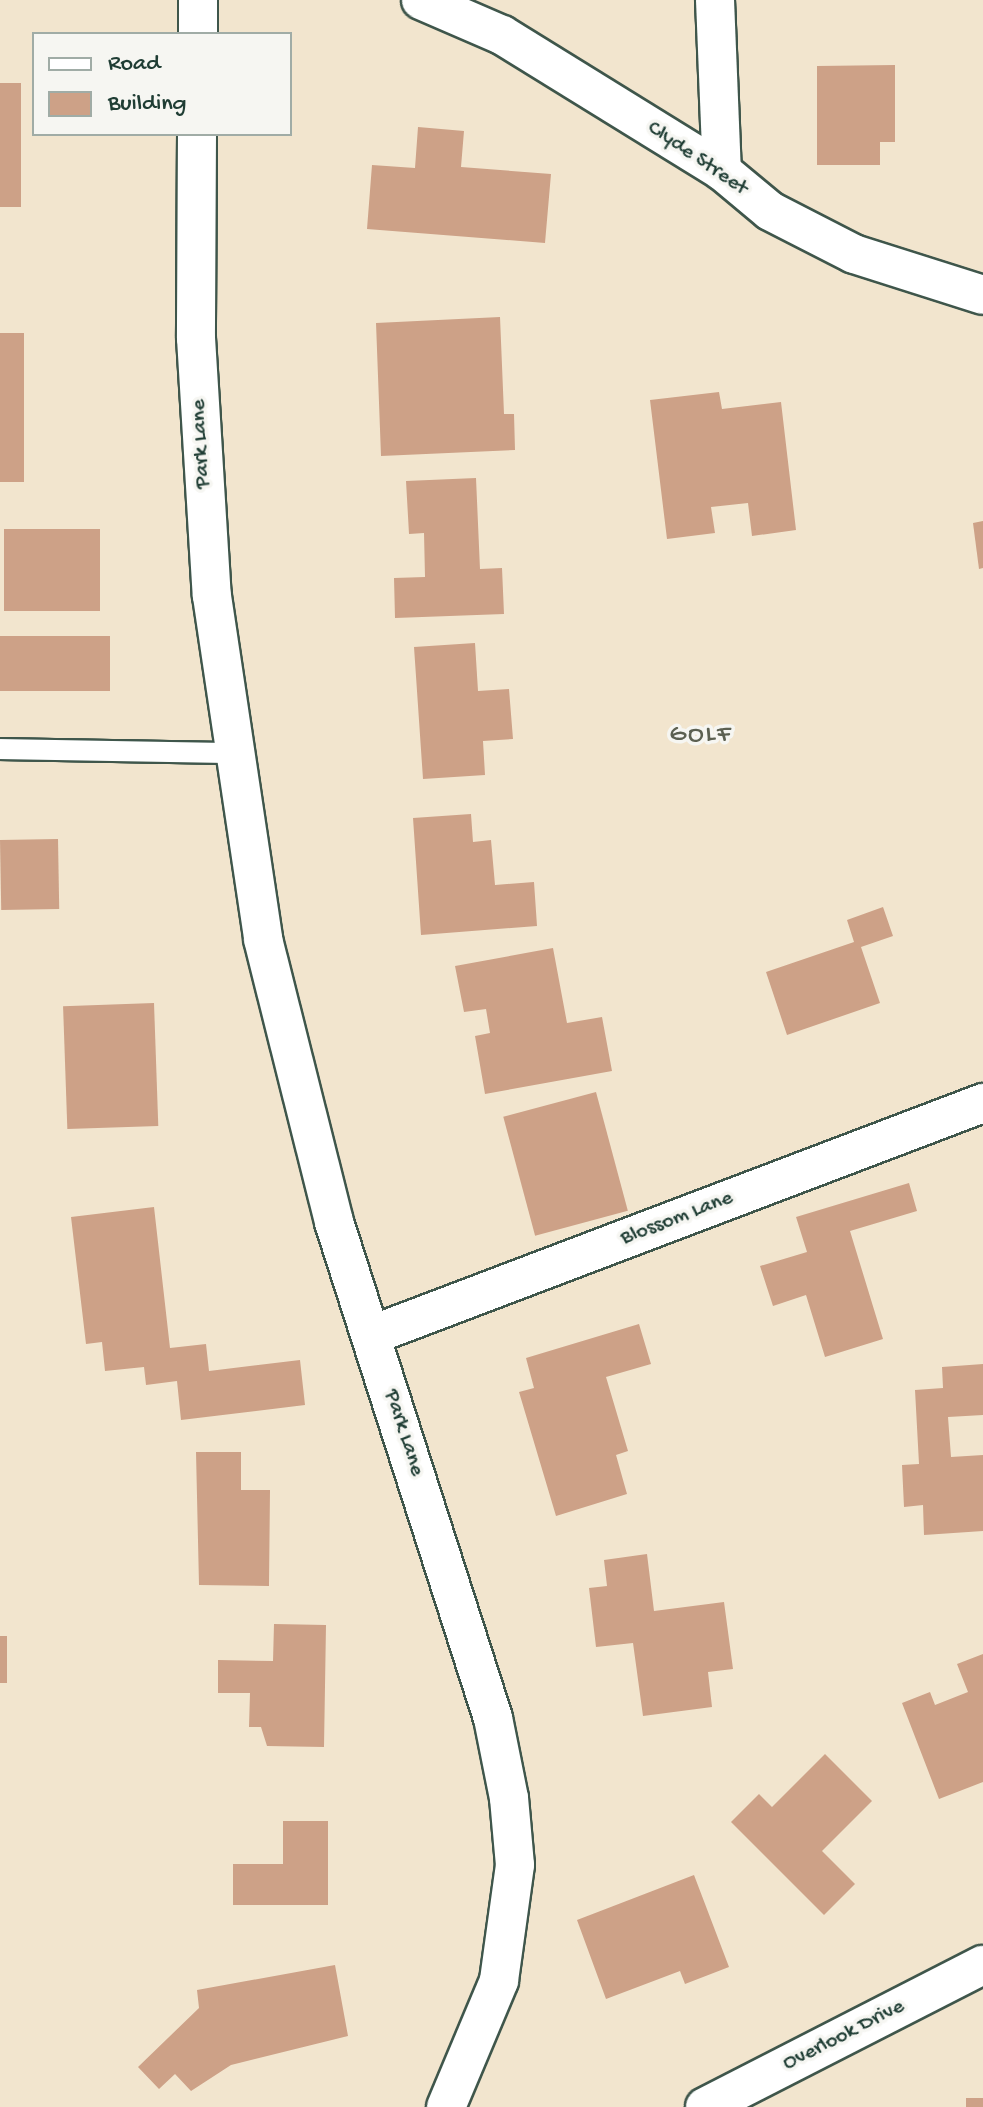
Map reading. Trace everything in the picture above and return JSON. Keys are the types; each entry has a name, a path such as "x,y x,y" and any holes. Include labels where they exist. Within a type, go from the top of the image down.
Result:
{"street":[{"path":"198,0 198,32"},
{"name":"Clyde Street","path":"421,0 502,35 722,171 770,211 854,254 983,295"},
{"path":"715,0 722,171"},
{"name":"Park Lane","path":"197,136 202,457 231,753 295,1077 372,1335 493,1718 509,1798 515,1865 499,1981 446,2107"},
{"name":"Blossom Lane","path":"372,1335 983,1103"},
{"name":"Overlook Drive","path":"705,2107 983,1965"}],"lane":[{"path":"0,749 231,753"}],"building":[{"path":"895,65 895,142 880,142 880,165 817,165 817,66"},
{"path":"0,83 21,83 21,207 0,207"},
{"path":"418,127 464,131 461,167 551,174 545,243 367,229 372,165 415,168"},
{"path":"500,317 504,414 514,414 515,450 381,456 376,323"},
{"path":"0,333 24,333 24,482 0,482"},
{"path":"719,392 722,409 781,402 796,530 752,536 748,503 711,507 715,533 667,539 650,400"},
{"path":"476,478 480,569 502,568 504,614 395,618 394,578 425,577 424,533 409,534 406,481"},
{"path":"983,521 983,568 979,569 973,523"},
{"path":"4,529 100,529 100,611 4,611"},
{"path":"0,636 110,636 110,691 0,691"},
{"path":"475,643 478,691 509,689 513,739 483,741 485,775 423,779 414,647"},
{"path":"471,814 473,842 491,840 495,885 534,882 537,926 421,935 413,818"},
{"path":"58,839 59,909 1,910 0,840"},
{"path":"883,907 893,936 861,947 880,1003 787,1035 766,972 854,942 847,920"},
{"path":"553,948 567,1023 602,1017 612,1071 485,1094 475,1036 490,1033 486,1009 464,1012 455,966"},
{"path":"154,1003 158,1126 67,1129 63,1006"},
{"path":"596,1092 628,1211 535,1236 503,1117"},
{"path":"909,1183 917,1211 850,1231 883,1339 825,1357 806,1295 773,1306 760,1266 807,1252 796,1217"},
{"path":"154,1207 170,1348 206,1344 209,1371 300,1360 305,1405 181,1420 177,1381 146,1385 144,1367 105,1371 102,1342 86,1344 71,1217"},
{"path":"639,1324 651,1364 606,1377 628,1451 616,1455 627,1494 556,1516 519,1392 534,1388 526,1358"},
{"path":"983,1364 983,1415 948,1417 951,1457 983,1455 983,1531 924,1535 923,1505 904,1507 902,1465 919,1464 915,1390 943,1388 942,1367"},
{"path":"196,1452 241,1452 241,1490 270,1490 269,1586 199,1585"},
{"path":"647,1554 654,1611 724,1602 733,1669 708,1672 712,1707 643,1716 633,1643 596,1647 589,1588 607,1586 604,1560"},
{"path":"274,1624 326,1625 324,1747 267,1746 261,1727 249,1727 250,1693 218,1693 218,1660 273,1661"},
{"path":"0,1636 7,1636 7,1683 0,1683"},
{"path":"983,1654 983,1782 939,1799 902,1703 930,1692 935,1705 968,1692 957,1664"},
{"path":"825,1754 872,1801 822,1851 855,1884 824,1915 731,1822 759,1794 772,1807"},
{"path":"283,1821 328,1821 328,1905 233,1905 233,1864 283,1864"},
{"path":"694,1875 729,1967 685,1984 680,1971 606,1999 577,1920"},
{"path":"335,1965 348,2036 231,2065 191,2091 175,2074 159,2089 138,2067 199,2008 197,1990"},
{"path":"966,2098 983,2098 983,2107 966,2107"}],"district":[{"name":"GOLF","path":"701,736"}]}
